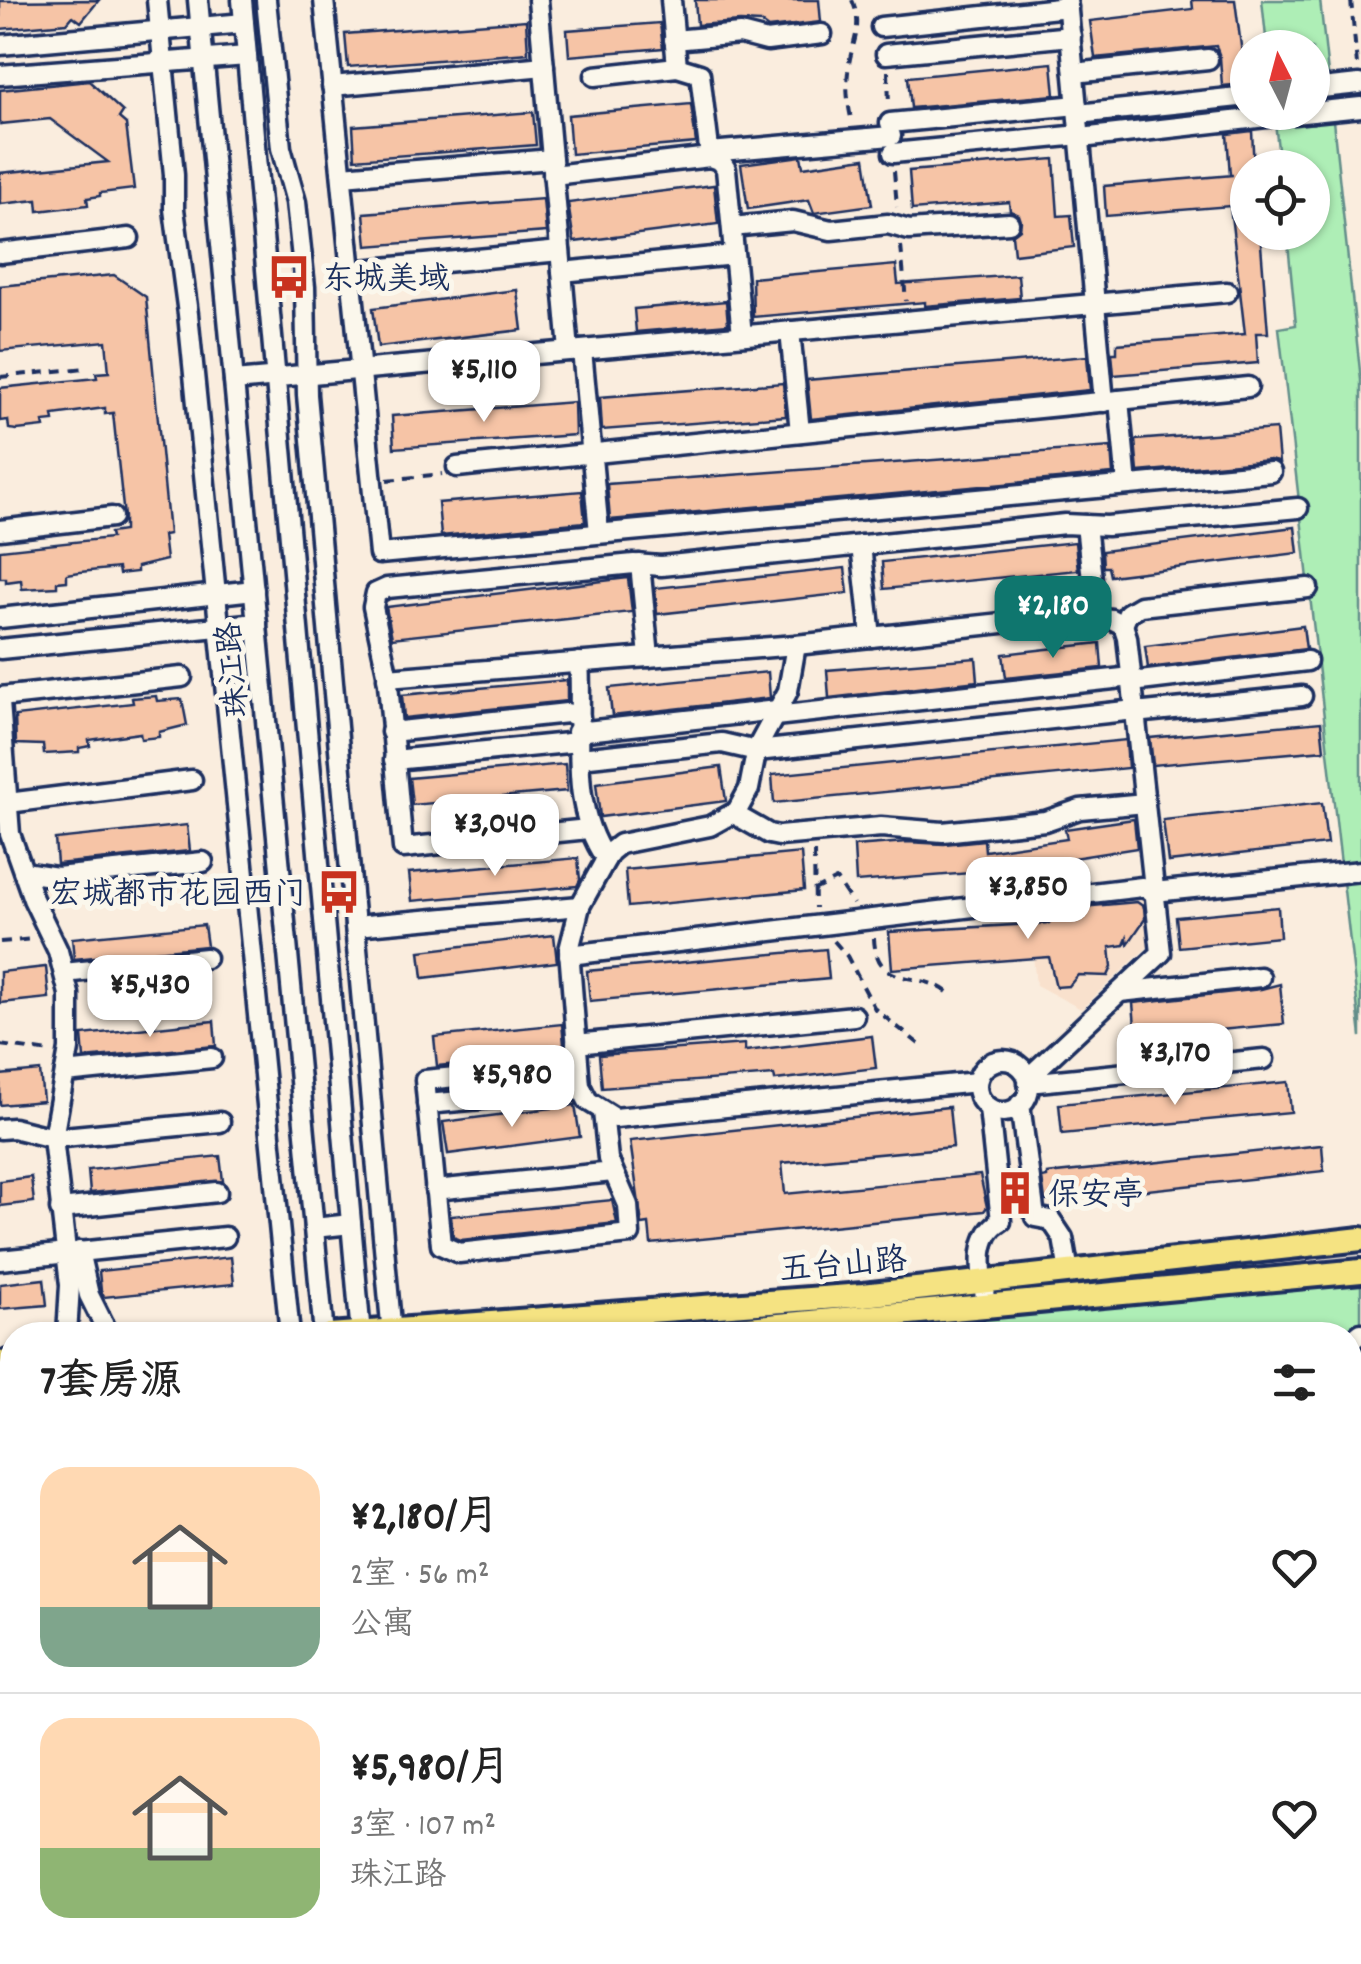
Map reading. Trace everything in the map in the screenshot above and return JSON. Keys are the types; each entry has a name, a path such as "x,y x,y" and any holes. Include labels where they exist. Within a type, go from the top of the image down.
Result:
{"main road":[{"name":"五台山路","path":"529,1322 864,1295 1361,1239"},
{"name":"五台山路","path":"813,1322 1361,1271"}],"street":[{"path":"156,0 289,1322"},
{"name":"珠江路","path":"198,0 325,1322"},
{"path":"242,0 360,1322"},
{"path":"266,0 281,148 296,202 306,288 306,374 391,1322"},
{"path":"325,0 380,554 1271,472"},
{"path":"538,0 562,272 592,453 599,534"},
{"path":"671,0 677,68"},
{"path":"881,27 1067,4 1096,304 1127,485"},
{"path":"0,45 244,23"},
{"path":"674,40 740,34 767,40 822,34"},
{"path":"886,54 1071,36"},
{"path":"0,75 247,56"},
{"path":"1074,73 1208,59"},
{"path":"332,86 544,66"},
{"path":"595,76 677,68 700,74 710,155"},
{"path":"1330,87 1359,84"},
{"path":"891,137 1078,110 1230,97"},
{"path":"1330,110 1361,107"},
{"path":"342,176 553,167 891,137 1080,137 1230,121"},
{"path":"710,155 726,169 742,336"},
{"path":"732,227 793,221 831,230 888,224 909,230 1010,223"},
{"path":"0,253 129,238"},
{"path":"351,271 560,251"},
{"path":"562,272 734,255"},
{"path":"234,380 1227,292"},
{"path":"790,331 800,432"},
{"path":"457,466 1248,388"},
{"path":"588,829 403,848 387,678 372,598 380,589 1298,508"},
{"path":"0,530 112,517"},
{"path":"1086,524 1096,616"},
{"path":"861,545 871,636"},
{"path":"640,564 648,657"},
{"path":"1028,1081 1160,953 1124,625 1128,614 1140,606 1308,588"},
{"path":"0,618 254,590"},
{"path":"387,678 796,645 1077,614 1124,625"},
{"path":"0,649 257,624"},
{"path":"796,645 788,691 757,751 748,789 734,814 710,826 620,844 606,859 580,906 569,954 582,1090 588,1101 615,1118 976,1082"},
{"path":"579,662 583,706 579,737 588,829 606,859"},
{"path":"394,760 776,713 1307,662"},
{"path":"102,1322 72,1252 60,1209 52,1138 67,1064 69,994 52,937 10,834 0,699 182,678"},
{"path":"579,737 722,743 757,751 1302,696"},
{"path":"392,732 567,714 579,737"},
{"path":"8,802 192,780"},
{"path":"734,814 769,834 904,827 943,832 1045,821 1080,808 1145,804"},
{"path":"24,872 57,877 203,862"},
{"path":"569,954 1142,888 1154,892 1361,871"},
{"path":"355,926 580,906"},
{"path":"64,972 206,958"},
{"path":"1119,992 1260,977"},
{"path":"576,1044 854,1016"},
{"path":"67,1064 212,1058"},
{"path":"1028,1081 1264,1059"},
{"path":"986,1306 983,1244 990,1228 1001,1221 989,1108 980,1098 976,1082 985,1067 1000,1060 1017,1064 1028,1081 1027,1095 1009,1111 989,1108"},
{"path":"578,1065 425,1080 441,1246 459,1253 630,1234 628,1205 613,1172 603,1112"},
{"path":"427,1104 582,1090"},
{"path":"1020,1104 1034,1217 1051,1220 1060,1230 1069,1272"},
{"path":"0,1129 12,1128 52,1138 220,1122"},
{"path":"435,1190 613,1172"},
{"path":"60,1209 217,1192"},
{"path":"314,1228 351,1224"},
{"path":"0,1260 225,1237"},
{"path":"69,1322 72,1252"}],"path":[{"path":"852,0 859,16 848,70 848,104 861,139"},
{"path":"1351,0 1359,84"},
{"path":"0,377 84,368"},
{"path":"372,481 454,473 457,466"},
{"path":"814,832 818,926 847,956 875,1009 918,1044"},
{"path":"814,890 836,879 868,919 881,966 902,978 932,982 953,997"},
{"path":"0,942 52,937"},
{"path":"0,1044 67,1064"}],"shaded area":[{"path":"1142,893 1152,898 1157,938 1081,1009 1036,985 1028,907"}],"green space":[{"path":"1262,0 1320,0 1323,30 1265,30"},
{"path":"1330,93 1361,380 1361,1037 1279,328 1296,325 1289,250 1330,250 1330,150 1278,150 1276,130 1330,130"},
{"path":"1361,1284 1361,1322 932,1322"}],"building":[{"path":"99,0 81,22 73,16 67,23 0,29 0,1"},
{"path":"695,0 819,0 821,22 768,28 761,23 740,22 697,25"},
{"path":"1192,0 1235,0 1239,30 1230,30 1230,85 1222,86 1216,46 1095,58 1090,21 1193,9"},
{"path":"526,20 528,53 348,67 345,34"},
{"path":"660,23 663,48 569,56 567,30"},
{"path":"1052,63 1055,95 911,108 908,77"},
{"path":"89,81 123,112 119,118 126,124 134,189 100,193 87,198 88,205 38,211 37,200 0,204 0,173 108,162 50,119 0,124 0,90"},
{"path":"691,104 696,143 571,154 568,115"},
{"path":"533,112 536,145 355,159 353,126"},
{"path":"1252,131 1253,150 1230,150 1230,175 1227,134"},
{"path":"801,156 803,167 865,158 872,205 814,213 809,200 748,209 741,164"},
{"path":"1054,159 1058,216 1071,215 1074,247 1014,254 1012,235 1020,229 1021,221 1019,215 1010,211 1009,202 912,210 909,171"},
{"path":"1230,175 1230,206 1106,216 1104,186"},
{"path":"714,185 718,224 574,242 568,203"},
{"path":"543,199 546,232 367,246 364,213"},
{"path":"1235,250 1261,250 1268,333 1256,333 1258,363 1114,375 1112,353 1117,353 1117,344 1245,334"},
{"path":"896,265 898,284 1018,275 1020,298 753,317 752,278"},
{"path":"114,275 146,297 169,534 163,535 166,560 137,567 137,572 119,574 118,568 80,572 67,574 67,581 57,582 57,587 22,589 21,580 6,582 6,578 0,578 0,550 111,538 110,533 124,531 124,517 113,413 105,414 105,408 53,415 54,421 43,422 44,427 17,430 9,429 8,420 0,421 0,388 97,378 96,373 109,372 106,341 0,351 0,286"},
{"path":"517,290 522,330 378,347 373,308"},
{"path":"726,301 728,324 636,332 634,309"},
{"path":"1087,356 1090,390 811,419 807,380"},
{"path":"783,383 786,416 602,430 600,397"},
{"path":"574,402 575,435 394,448 392,416"},
{"path":"1276,429 1279,463 1270,460 1138,472 1135,440"},
{"path":"1111,447 1113,474 610,520 607,484"},
{"path":"582,491 585,522 441,536 438,503"},
{"path":"1295,527 1298,553 1110,576 1108,567 1103,567 1102,551"},
{"path":"1075,542 1078,570 884,589 882,562"},
{"path":"845,568 848,593 657,614 655,588"},
{"path":"628,578 632,612 392,638 386,607"},
{"path":"1303,626 1306,649 1148,668 1145,646"},
{"path":"1100,643 1102,668 1006,678 1003,654"},
{"path":"976,658 978,681 829,698 827,670"},
{"path":"768,672 770,698 612,716 609,688"},
{"path":"567,680 567,701 404,718 402,695"},
{"path":"156,696 157,701 182,699 187,725 159,732 159,737 141,739 140,733 89,740 90,746 79,748 79,752 44,754 43,745 16,744 15,716 133,703 132,698"},
{"path":"1321,722 1324,750 1153,765 1150,738"},
{"path":"1126,740 1128,768 774,803 772,775"},
{"path":"565,764 567,791 412,805 409,778"},
{"path":"721,767 726,801 600,817 596,783"},
{"path":"1322,803 1327,844 1168,862 1163,820"},
{"path":"1134,819 1137,848 1073,858 1075,868 1010,877 1009,870 856,882 854,846 984,840 985,851 1067,839 1065,829"},
{"path":"187,825 190,851 57,864 55,839"},
{"path":"801,853 804,890 628,907 625,870"},
{"path":"578,858 577,886 412,901 409,873"},
{"path":"1137,902 1144,907 1145,919 1128,944 1127,938 1124,945 1110,947 1112,967 1108,976 1078,975 1069,986 1056,987 1049,957 892,969 889,932 1049,923 1059,909"},
{"path":"1278,907 1280,937 1179,947 1176,917"},
{"path":"204,925 207,946 74,959 72,938"},
{"path":"554,935 557,962 423,978 420,951"},
{"path":"826,949 829,979 590,1001 587,971"},
{"path":"46,967 49,998 0,1003 0,972"},
{"path":"1280,984 1284,1024 1136,1038 1133,1003"},
{"path":"214,1021 216,1046 84,1058 82,1035"},
{"path":"562,1024 565,1054 437,1066 434,1037"},
{"path":"872,1036 876,1068 775,1080 774,1075 602,1088 599,1055 745,1044 745,1051"},
{"path":"40,1071 43,1101 0,1105 0,1075"},
{"path":"1288,1082 1291,1112 1062,1134 1059,1104"},
{"path":"575,1105 580,1137 448,1154 443,1122"},
{"path":"949,1107 953,1147 782,1163 785,1194 980,1175 987,1207 984,1211 651,1244 649,1224 642,1225 630,1141"},
{"path":"1322,1145 1324,1171 1045,1201 1042,1178 1047,1174"},
{"path":"220,1156 223,1181 90,1193 88,1170"},
{"path":"31,1177 34,1202 0,1206 0,1181"},
{"path":"612,1200 617,1223 461,1240 453,1237 451,1216"},
{"path":"231,1257 234,1284 104,1297 101,1291 99,1271"},
{"path":"44,1279 47,1305 0,1309 0,1284"}],"place":[{"name":"东城美域","path":"289,277"},
{"name":"宏城都市花园西门","path":"339,892"},
{"name":"保安亭","path":"1015,1193"}]}
